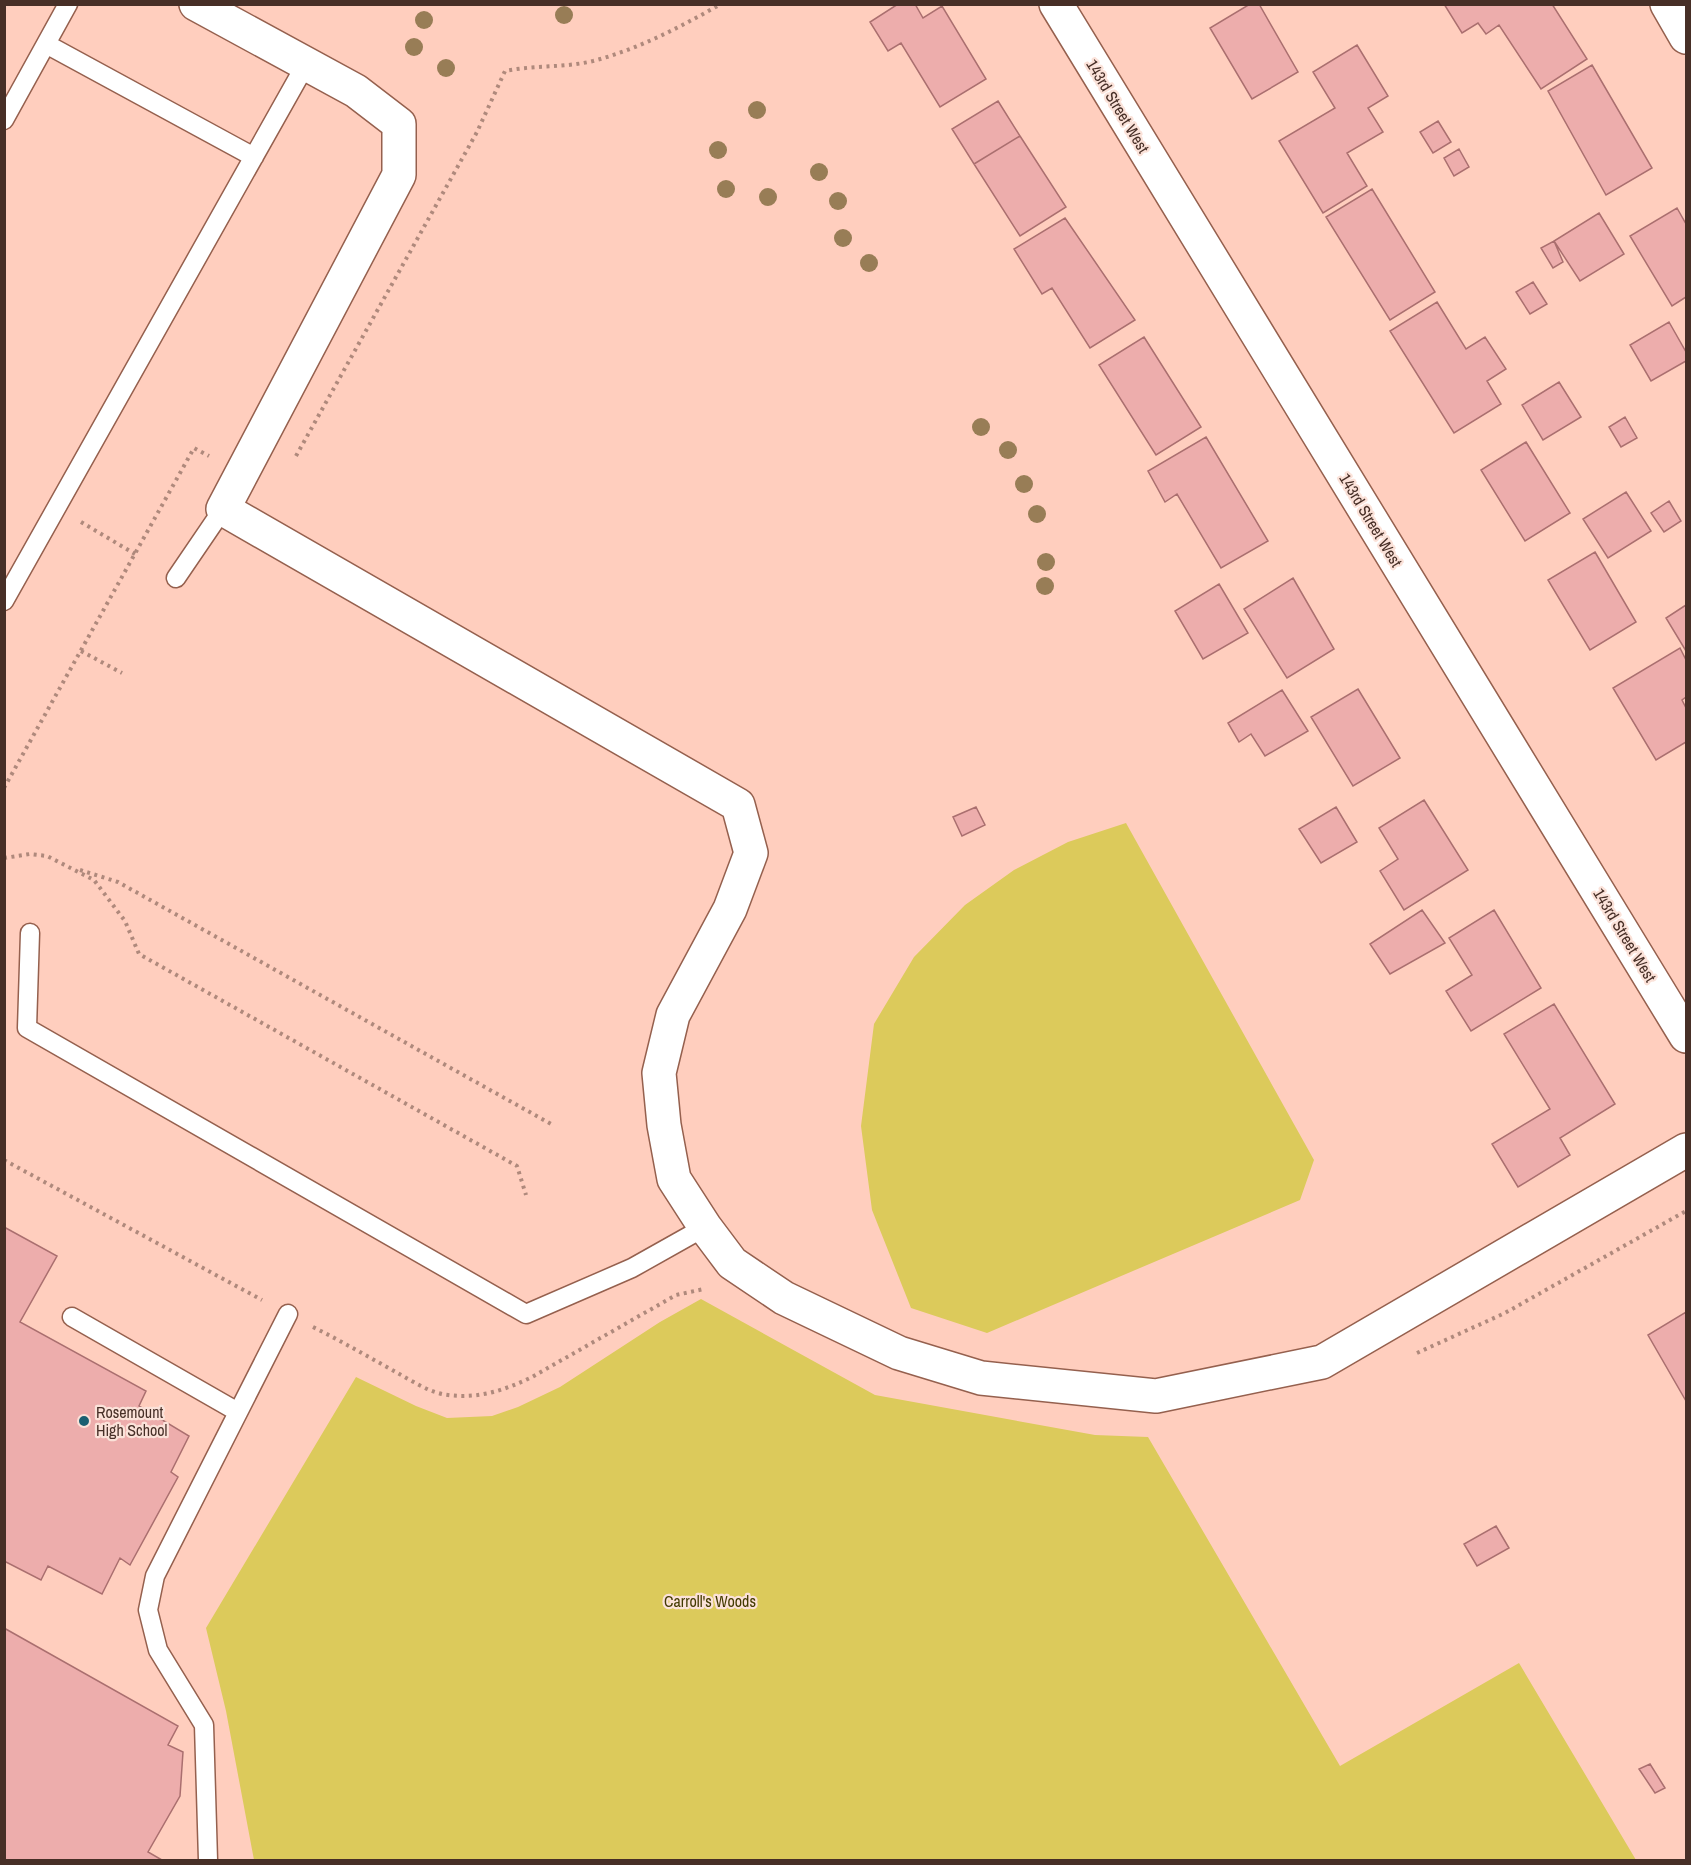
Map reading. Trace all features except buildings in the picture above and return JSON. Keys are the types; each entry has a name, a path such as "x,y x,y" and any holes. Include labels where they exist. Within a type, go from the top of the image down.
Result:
{"street":[{"path":"196,4 356,91 399,124 399,175 223,509 738,805 752,853 730,909 673,1015 659,1073 664,1125 674,1179 732,1263 783,1298 899,1353 981,1378 1156,1396 1322,1362 1686,1150"},
{"name":"143rd Street West","path":"1056,4 1686,1036"},
{"path":"1667,4 1686,37"}],"lane":[{"path":"4,120 68,4"},
{"path":"46,44 254,157"},
{"path":"4,601 306,64"},
{"path":"176,578 223,509"},
{"path":"30,933 27,1028 526,1314 632,1268 705,1227"},
{"path":"208,1860 204,1725 158,1650 148,1610 155,1576 288,1314"},
{"path":"72,1317 238,1412"}],"path":[{"path":"448,183 477,132 505,71 530,66 560,66 592,61 639,47 721,4"},
{"path":"57,508 135,554"},
{"path":"81,651 122,673"},
{"path":"4,858 30,854 47,856 94,880 125,921 139,954 517,1166 526,1195"},
{"path":"69,867 118,882 551,1124"}],"green space":[{"path":"1126,823 1314,1160 1300,1200 987,1333 911,1308 872,1210 861,1126 874,1024 914,957 965,905 1014,870 1068,842"},
{"name":"Carroll's Woods","path":"701,1299 875,1395 1095,1435 1148,1437 1340,1766 1519,1663 1636,1860 254,1860 226,1711 206,1628 356,1377 447,1418 492,1416 518,1407 560,1387 660,1322"}],"place":[{"name":"Rosemount High School","path":"84,1421"}]}
